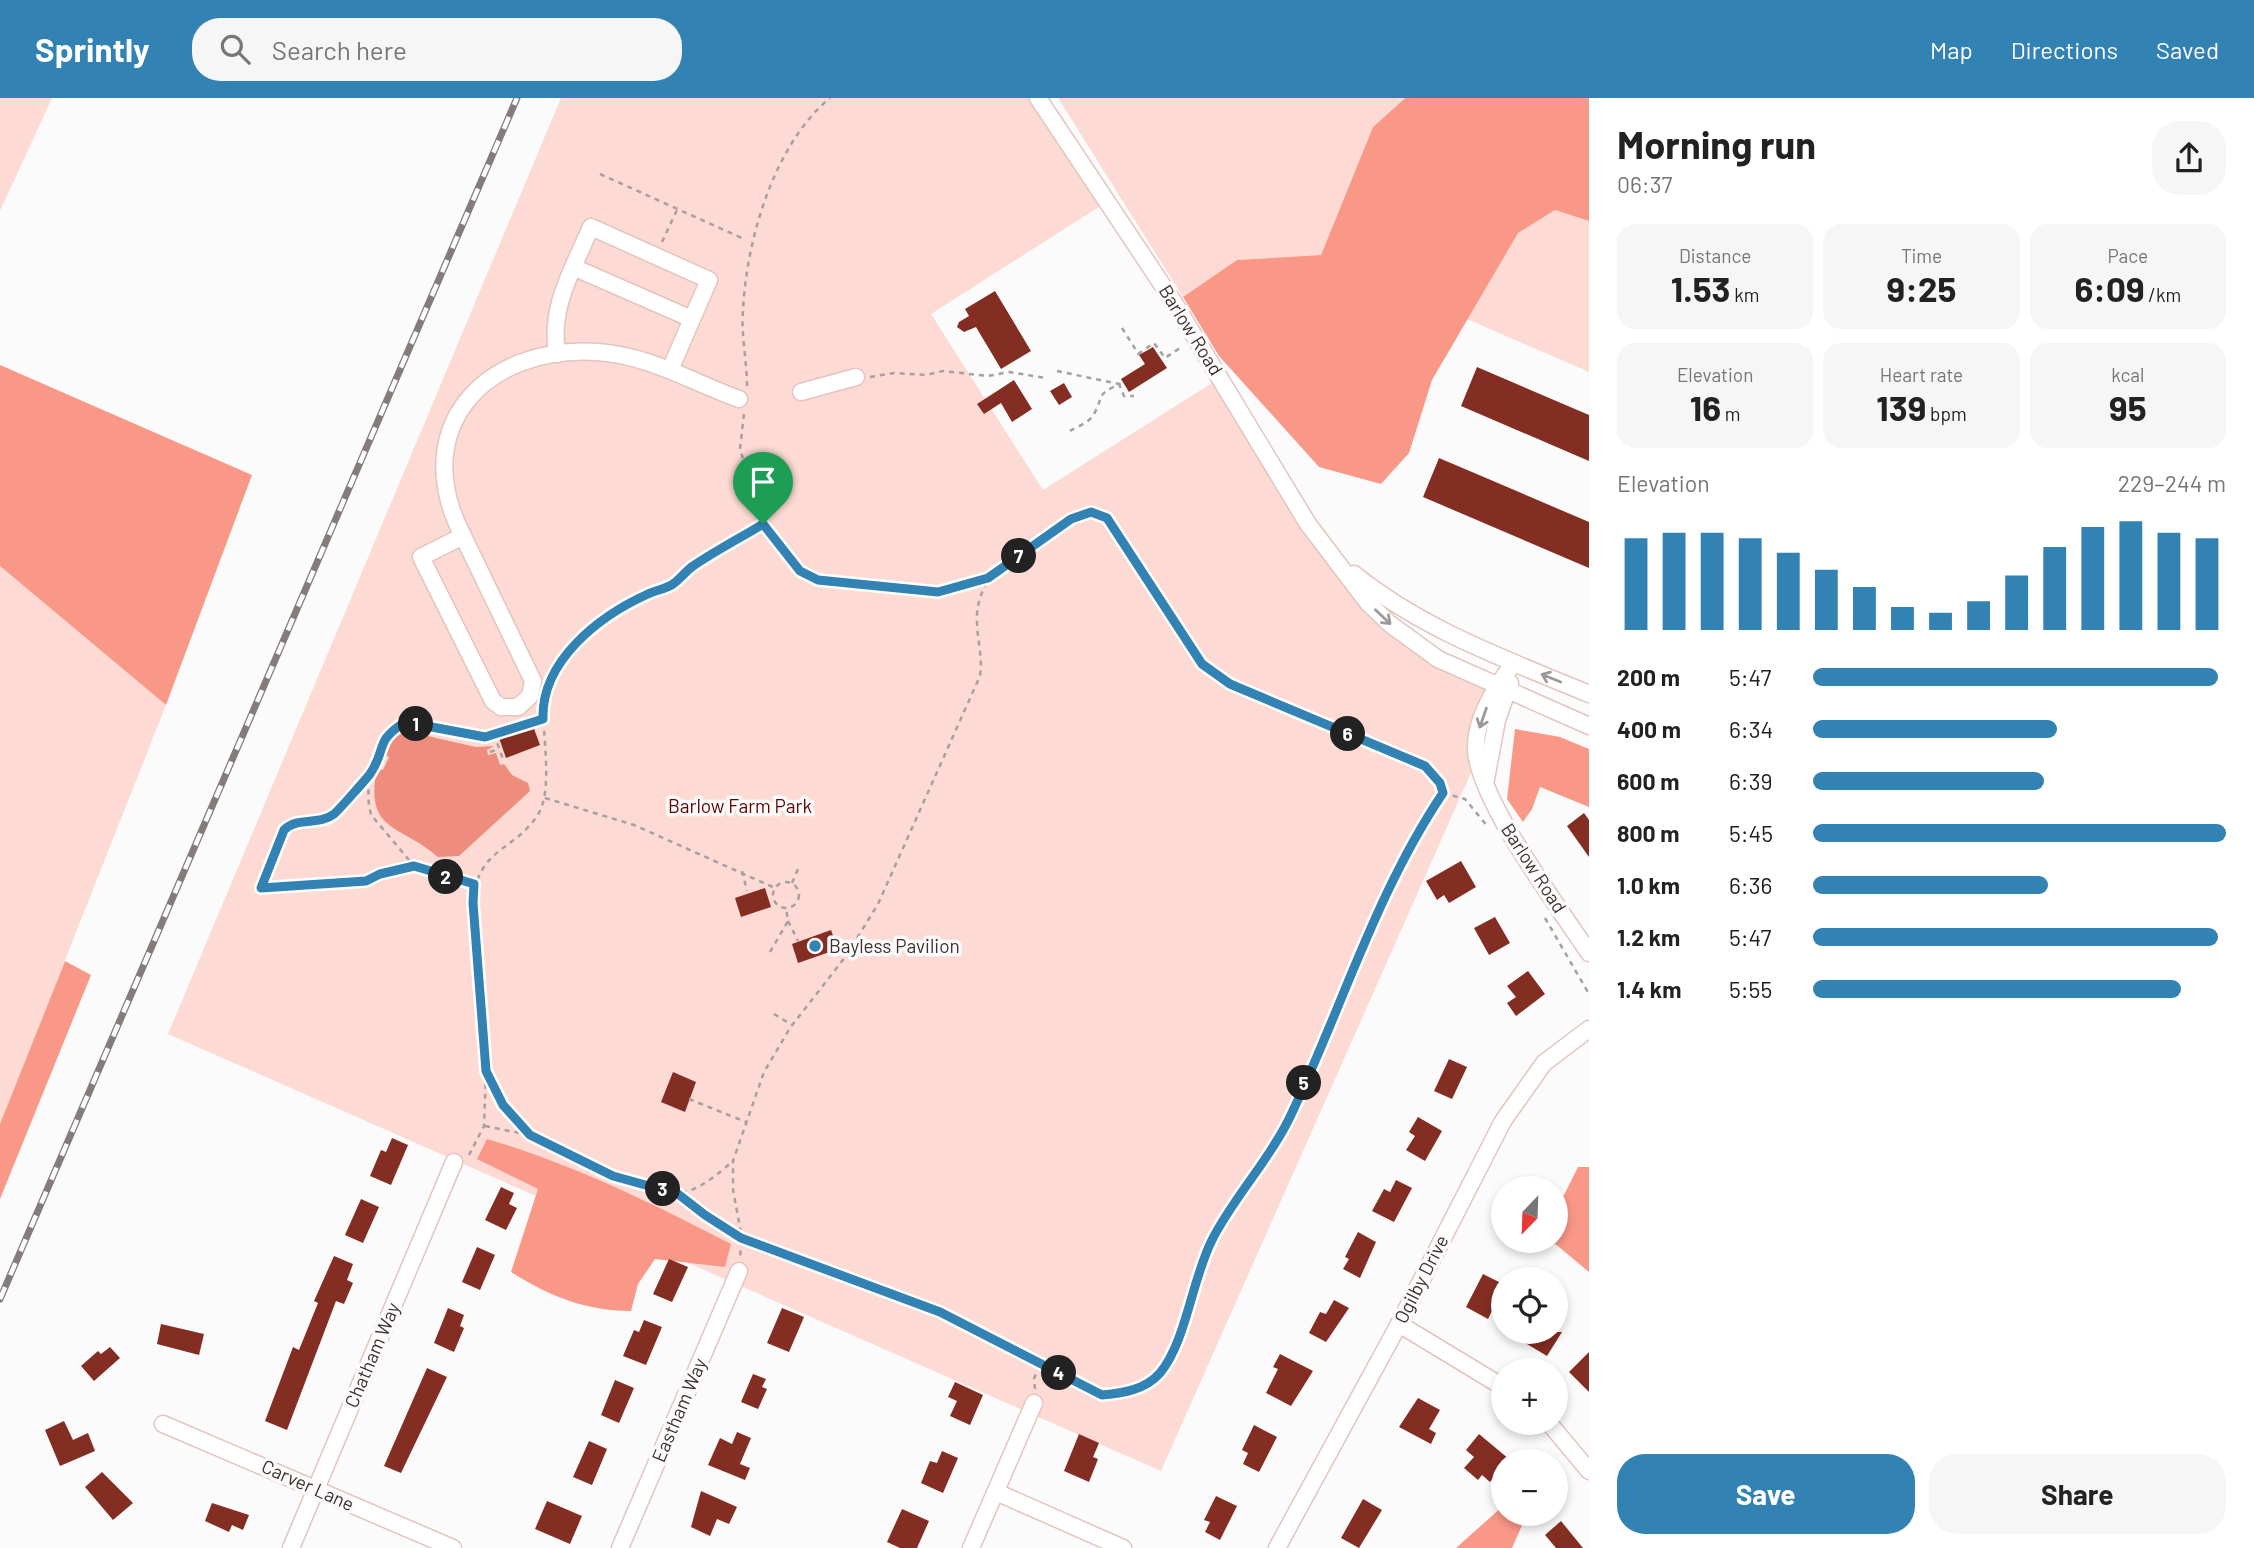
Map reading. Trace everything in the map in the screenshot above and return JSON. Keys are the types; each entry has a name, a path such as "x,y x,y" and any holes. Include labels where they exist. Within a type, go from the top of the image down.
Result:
{"street":[{"name":"Barlow Road","path":"1038,98 1196,337 1308,524 1368,603 1390,625 1438,659 1502,688"},
{"path":"556,354 554,331 557,309 591,227 709,280 670,370"},
{"path":"573,267 692,319"},
{"path":"463,536 421,557 493,701 501,707 518,707 530,696 533,681 463,536 444,490 445,455 456,417 469,397 488,378 507,368 556,354 595,352 632,356 743,400"},
{"path":"801,392 856,377"},
{"name":"Barlow Road","path":"1341,564 1390,602 1514,663 1479,728 1476,750 1486,780 1510,833 1589,953"},
{"path":"1514,663 1589,694"},
{"path":"1502,688 1589,726"},
{"name":"Ogilby Drive","path":"1277,1548 1399,1324 1503,1121 1544,1063 1589,1029"},
{"name":"Chatham Way","path":"290,1548 454,1162"},
{"name":"Eastham Way","path":"620,1548 739,1271"},
{"path":"1399,1324 1491,1380"},
{"path":"971,1548 1034,1403"},
{"name":"Carver Lane","path":"163,1424 453,1548"},
{"path":"1559,1435 1589,1471"},
{"path":"996,1492 1123,1548"}],"path":[{"path":"484,1126 530,1135 613,1176 678,1194 741,1238 940,1312 1102,1395 1131,1392 1159,1374 1174,1349 1194,1281 1212,1239 1288,1121 1404,856 1443,793 1440,783 1425,766 1230,684 1202,664 1107,518 1091,512 1071,519 988,578 938,592 818,580 800,571 763,524 740,449 743,310 758,221 797,132 811,113 830,98"},
{"path":"600,174 744,239"},
{"path":"662,242 677,209"},
{"path":"1122,328 1139,355 1154,343 1163,359 1196,337"},
{"path":"856,377 894,373 926,375 943,371 988,376 1009,372 1046,378"},
{"path":"1057,371 1121,383"},
{"path":"1121,383 1124,396 1133,396"},
{"path":"1070,431 1091,418 1100,395 1121,383"},
{"path":"547,686 561,660 584,636 647,594 671,585 692,567 763,524"},
{"path":"739,1271 741,1238 733,1190 733,1161 764,1072 792,1025 846,957 878,904 980,676 982,660 976,621 979,601 988,578"},
{"path":"454,1162 467,1158 484,1126 486,1071 473,903 474,884 483,867 538,816 545,798 545,693"},
{"path":"414,866 372,816 367,797 370,774 386,734 405,722 485,737 543,719"},
{"path":"494,734 504,762"},
{"path":"490,752 499,749"},
{"path":"374,763 381,766 384,759 377,757"},
{"path":"370,774 335,814 327,819 290,824 284,830 261,888 366,881 380,874 414,866 474,884"},
{"path":"1443,793 1465,799 1492,832"},
{"path":"545,798 634,825 742,870 775,888"},
{"path":"792,883 798,869"},
{"path":"742,870 747,891"},
{"path":"783,882 792,883 798,889 796,905 786,908 776,904 773,896 775,888 783,882"},
{"path":"768,897 773,896"},
{"path":"786,908 788,921 798,942"},
{"path":"1543,914 1589,994"},
{"path":"769,952 788,921"},
{"path":"774,1014 792,1025"},
{"path":"486,1071 503,1105 530,1135"},
{"path":"689,1099 747,1122"},
{"path":"678,1194 711,1180 733,1161"},
{"path":"1034,1403 1034,1379 1040,1364"}],"green space":[{"path":"0,98 52,98 0,211"},
{"name":"Barlow Farm Park","path":"561,98 1032,98 1102,205 931,314 1043,490 1215,381 1367,608 1496,685 1478,757 1161,1471 168,1034"},
{"path":"1058,98 1404,98 1373,127 1321,255 1237,260 1183,297"},
{"path":"1555,210 1589,221 1589,372 1467,319 1518,232"},
{"path":"0,566 166,705 0,1124"}],"shaded area":[{"path":"1405,98 1589,98 1589,221 1555,210 1518,233 1432,380 1409,453 1381,484 1319,467 1219,356 1183,297 1237,260 1321,255 1373,127"},
{"path":"0,365 252,475 166,705 0,566"},
{"path":"1515,729 1560,737 1589,749 1589,807 1540,787 1532,809 1523,822 1507,799"},
{"path":"401,730 476,747 494,746 487,750 488,755 496,753 500,765 504,764 512,775 528,783 530,791 459,856 438,857 389,824 376,805 374,789 377,768 383,770 389,757 382,754 389,737"},
{"path":"65,961 91,975 0,1199 0,1124"},
{"path":"487,1139 550,1160 612,1186 731,1244 725,1267 655,1259 638,1284 631,1311 583,1305 525,1281 511,1272 538,1189 477,1159"},
{"path":"1578,1167 1589,1167 1589,1272 1566,1253 1568,1187"},
{"path":"1491,1517 1491,1526 1522,1526 1512,1548 1456,1548"}],"building":[{"path":"995,291 1031,351 1001,369 976,327 964,332 957,327 959,322 969,316 965,309"},
{"path":"1153,347 1167,368 1129,392 1121,379 1145,364 1139,355"},
{"path":"1477,367 1589,415 1589,461 1461,406"},
{"path":"1014,380 1032,409 1012,422 1001,403 984,414 977,404"},
{"path":"1064,383 1072,397 1059,405 1050,391"},
{"path":"1439,458 1589,522 1589,568 1423,497"},
{"path":"533,726 540,745 506,758 499,738"},
{"path":"1584,813 1589,820 1589,857 1567,826"},
{"path":"1461,861 1476,887 1449,903 1444,895 1437,900 1426,881"},
{"path":"765,888 771,907 741,917 735,898"},
{"path":"1495,917 1510,943 1489,955 1474,928"},
{"name":"Bayless Pavilion","path":"831,930 838,949 798,963 792,944"},
{"path":"1528,971 1545,994 1516,1016 1507,1003 1516,997 1507,986"},
{"path":"1449,1059 1467,1067 1452,1099 1434,1091"},
{"path":"673,1072 696,1082 685,1112 661,1102"},
{"path":"1418,1117 1442,1131 1425,1161 1406,1150 1415,1136 1409,1132"},
{"path":"392,1138 408,1145 391,1185 370,1176 381,1150 386,1152"},
{"path":"1396,1180 1412,1188 1394,1222 1372,1211 1384,1189 1390,1192"},
{"path":"501,1187 514,1193 509,1204 517,1208 506,1230 485,1220"},
{"path":"361,1199 379,1207 363,1243 345,1235"},
{"path":"1358,1232 1376,1242 1360,1278 1343,1269 1349,1259 1345,1257"},
{"path":"477,1247 495,1255 480,1290 462,1282"},
{"path":"334,1256 353,1264 347,1280 353,1283 344,1304 336,1301 287,1430 265,1421 293,1347 299,1350 318,1303 314,1301"},
{"path":"669,1259 688,1267 672,1302 653,1294"},
{"path":"1483,1274 1491,1278 1491,1313 1488,1319 1466,1307"},
{"path":"1334,1300 1349,1308 1326,1342 1309,1333 1320,1312 1326,1314"},
{"path":"448,1308 464,1315 460,1326 464,1328 454,1352 434,1343"},
{"path":"782,1308 804,1317 789,1352 767,1343"},
{"path":"644,1320 662,1327 646,1365 623,1356 634,1330 639,1332"},
{"path":"161,1324 204,1334 199,1355 157,1344"},
{"path":"1527,1344 1554,1344 1547,1356"},
{"path":"110,1347 120,1358 94,1381 81,1366 98,1351 101,1354"},
{"path":"1589,1352 1589,1392 1569,1372"},
{"path":"1280,1354 1313,1371 1291,1406 1266,1393 1278,1369 1273,1367"},
{"path":"427,1368 447,1377 401,1473 384,1466"},
{"path":"753,1374 766,1379 762,1387 767,1389 758,1409 741,1402"},
{"path":"615,1380 634,1388 619,1423 601,1415"},
{"path":"955,1382 983,1395 970,1425 950,1416 957,1401 948,1397"},
{"path":"1418,1398 1440,1410 1429,1429 1436,1433 1431,1444 1399,1427"},
{"path":"64,1421 73,1440 88,1433 95,1451 60,1466 45,1430"},
{"path":"1254,1425 1277,1437 1259,1472 1243,1464 1248,1453 1242,1450"},
{"path":"737,1432 751,1438 740,1464 750,1468 745,1480 708,1465 720,1438 732,1444"},
{"path":"1079,1434 1099,1443 1093,1457 1098,1459 1089,1482 1064,1471"},
{"path":"1479,1434 1497,1449 1491,1449 1490,1482 1482,1475 1478,1480 1464,1468 1474,1457 1466,1450"},
{"path":"589,1441 607,1449 592,1485 573,1477"},
{"path":"942,1451 958,1458 943,1493 921,1483 930,1461 937,1463"},
{"path":"102,1472 133,1503 113,1520 85,1487"},
{"path":"701,1491 737,1507 729,1524 717,1519 710,1536 691,1527"},
{"path":"1216,1496 1237,1506 1220,1540 1205,1532 1210,1522 1204,1520"},
{"path":"1363,1499 1382,1510 1359,1548 1341,1538"},
{"path":"547,1501 582,1516 570,1544 535,1529"},
{"path":"212,1503 249,1515 243,1530 232,1525 229,1532 205,1521"},
{"path":"902,1509 929,1521 917,1548 900,1548 887,1542"},
{"path":"1555,1526 1565,1526 1583,1548 1556,1548 1545,1535"}],"railway":[{"path":"0,1299 517,98"}],"place":[{"name":"Bayless Pavilion","path":"815,946"}],"route":[{"path":"1091,512 1107,518 1180,635 1202,664 1230,684 1425,766 1440,783 1443,793 1404,856 1377,913 1288,1121 1212,1239 1194,1281 1174,1349 1159,1374 1131,1392 1102,1395 940,1312 741,1238 678,1194 613,1176 530,1135 503,1105 486,1071 473,903 474,884 423,871 414,866 388,871 366,881 261,888 284,830 298,821 327,819 335,814 370,774 386,734 405,722 485,737 543,719 542,705 550,679 570,648 614,615 647,594 671,585 692,567 763,524 786,557 800,571 818,580 854,586 890,586 938,592 988,578 1071,519 1091,512"}]}
